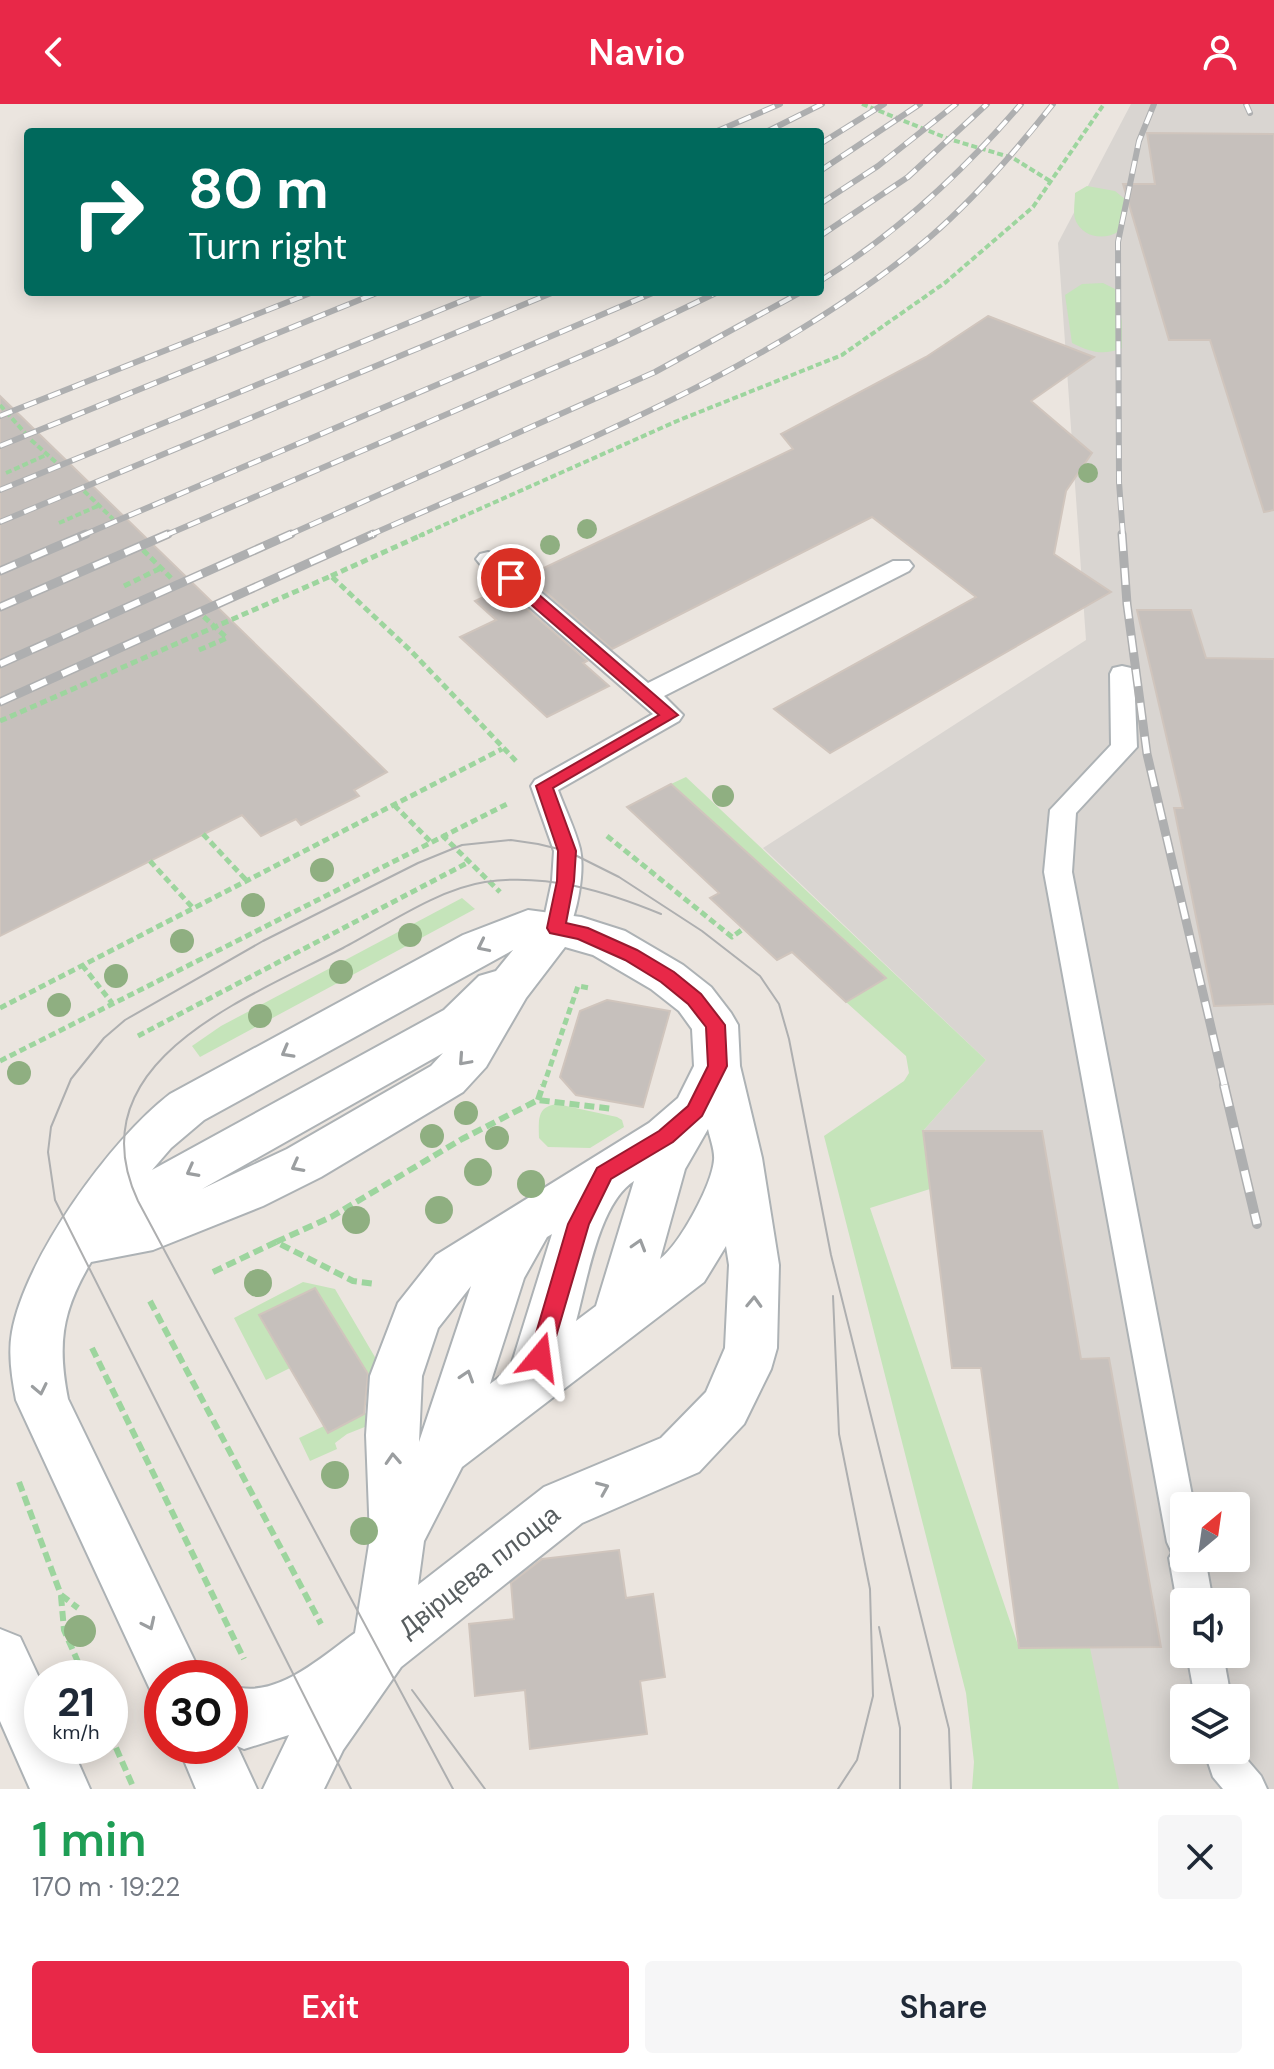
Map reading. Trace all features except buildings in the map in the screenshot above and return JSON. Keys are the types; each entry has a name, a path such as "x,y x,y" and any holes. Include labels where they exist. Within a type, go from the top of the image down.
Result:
{"street":[{"name":"Двірцева площа","path":"166,1660 42,1400 35,1363 41,1312 55,1275 124,1166 163,1124 187,1107 479,947 528,926 581,933 631,955 667,977 695,999 715,1025 717,1066 738,1158 754,1265 751,1348 745,1369 725,1408 680,1455 563,1505 381,1648 308,1701 248,1719"},
{"path":"76,1244 153,1230 246,1192 304,1163 447,1079 470,1054 510,986 556,928"},
{"name":"Двірцева площа","path":"293,1789 322,1730 381,1648 397,1538 392,1435 396,1376 416,1318 454,1270 666,1136 695,1111 717,1066"},
{"path":"617,1319 662,1167 695,1111"},
{"name":"Двірцева площа","path":"443,1450 686,1267 704,1243 729,1192 738,1158"},
{"path":"532,1384 579,1224 604,1174"},
{"name":"Двірцева площа","path":"397,1538 443,1450 500,1273 531,1220"},
{"path":"0,1656 60,1789"},
{"path":"215,1764 227,1789"}],"lane":[{"path":"488,559 670,715 544,786 567,851 566,881 556,928"},
{"path":"647,694 901,566"},
{"path":"1122,674 1124,747 1063,810 1058,872 1175,1492"},
{"path":"1226,1764 1248,1789"}],"path":[{"path":"862,104 898,120 1013,158 1050,181"},
{"path":"0,721 677,421 842,355 946,282 1033,207 1104,104"},
{"path":"0,405 26,434"},
{"path":"31,440 58,464"},
{"path":"6,473 46,455"},
{"path":"84,491 113,519"},
{"path":"59,523 100,505"},
{"path":"143,550 171,578"},
{"path":"124,586 161,568"},
{"path":"0,1008 502,749 412,652 331,576"},
{"path":"199,650 227,638 203,616"},
{"path":"0,1061 544,786 732,937 743,929"},
{"path":"394,805 430,841"},
{"path":"203,834 247,881"},
{"path":"150,861 193,908"},
{"path":"138,1036 469,862"},
{"path":"82,965 112,1003"},
{"path":"538,1100 578,986 592,988"},
{"path":"276,1242 331,1217 462,1139 538,1100 627,1111"},
{"path":"150,1301 327,1635"},
{"path":"91,1345 245,1660"},
{"path":"61,1595 64,1630 77,1660"},
{"path":"123,1764 134,1789"}],"shaded area":[{"path":"1131,104 1274,104 1274,1789 1011,1789 1019,1648 981,1368 952,1368 923,1131 986,1060 763,848 1086,640 1058,243"}],"green space":[{"path":"1087,186 1115,191 1126,200 1119,231 1107,236 1094,236 1078,225 1074,216 1075,193"},
{"path":"1103,283 1115,289 1122,322 1122,348 1091,351 1072,343 1065,295 1082,284"},
{"path":"686,777 986,1060 923,1131 930,1189 870,1208 1019,1648 1090,1648 1119,1789 972,1789 974,1762 966,1693 824,1136 904,1081 909,1073 906,1056 846,1002 885,977 671,784"},
{"path":"462,898 475,909 200,1057 192,1046 221,1026"},
{"path":"557,1104 617,1117 624,1127 590,1148 548,1147 539,1138 540,1115 545,1108"},
{"path":"303,1282 335,1289 399,1398 395,1415 347,1434 335,1443 337,1449 310,1461 299,1438 324,1426 328,1433 385,1403 315,1288 260,1315 290,1368 266,1380 234,1318"}],"tram line":[{"path":"351,1789 55,1200 48,1152 51,1127 71,1079 104,1038 125,1020 263,941 418,863 462,845 511,840 567,851 619,877 702,931 760,976 779,1004 789,1039 831,1255 949,1729 951,1789"},
{"path":"453,1789 138,1201 124,1152 129,1110 149,1073 180,1041 219,1013 449,892 485,882 553,882 597,891 661,914"},
{"path":"833,1296 839,1434 870,1589 873,1696 857,1760 838,1789"},
{"path":"879,1627 900,1728 900,1789"},
{"path":"412,1690 485,1789"}],"railway":[{"path":"724,128 780,104"},
{"path":"774,128 822,104"},
{"path":"824,142 884,104"},
{"path":"824,168 920,104"},
{"path":"824,201 878,166 956,104"},
{"path":"824,233 908,177 987,104"},
{"path":"824,278 876,243 952,178 1021,104"},
{"path":"368,536 660,406 802,329 868,285 930,237 994,174 1053,104"},
{"path":"1123,536 1119,482 1118,242 1139,141 1154,104"},
{"path":"1246,104 1250,113"},
{"path":"0,416 303,296"},
{"path":"0,446 369,296"},
{"path":"0,490 474,296"},
{"path":"0,522 544,296"},
{"path":"81,536 646,296"},
{"path":"164,536 612,343 710,296"},
{"path":"286,536 655,372 794,296"},
{"path":"0,571 86,534"},
{"path":"0,607 168,534"},
{"path":"0,664 291,534"},
{"path":"0,702 373,534"},
{"path":"1122,534 1127,604 1147,754 1225,1087"},
{"path":"1224,1085 1257,1224"}],"route":[{"path":"511,578 670,715 544,786 567,851 566,881 556,928 609,943 667,977 695,999 715,1025 717,1066 695,1111 666,1136 604,1174 589,1198 540,1357"}]}
